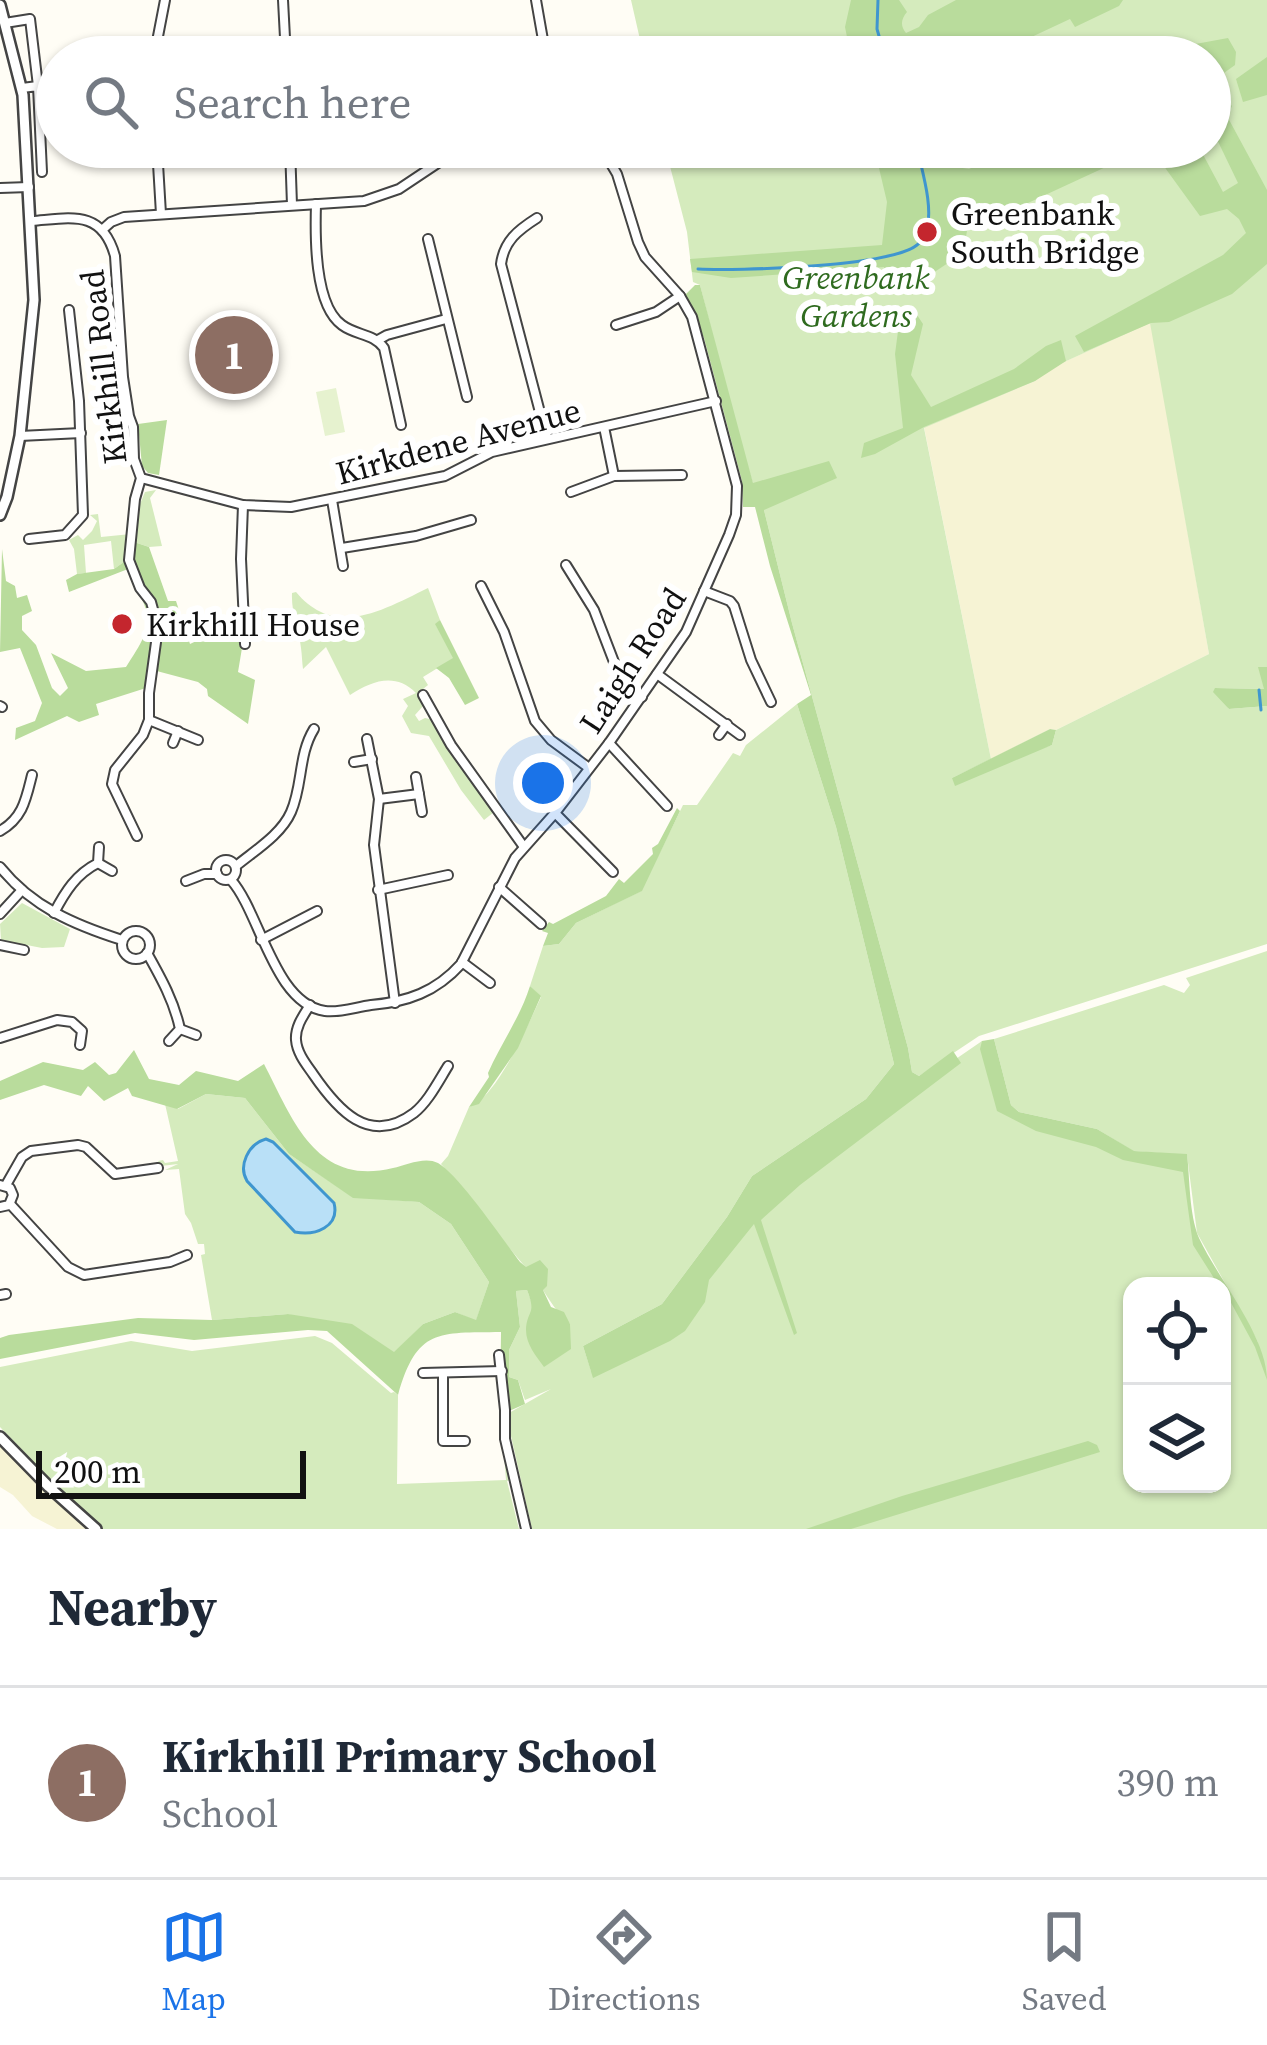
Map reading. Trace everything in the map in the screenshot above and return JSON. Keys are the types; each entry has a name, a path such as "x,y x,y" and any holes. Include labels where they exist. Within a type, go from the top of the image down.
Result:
{"street":[{"path":"158,36 165,0"},
{"path":"284,0 285,36"},
{"path":"536,0 542,36"},
{"path":"0,5 22,88 34,300 20,436 0,515"},
{"path":"5,23 30,20 36,70"},
{"path":"22,88 36,86"},
{"path":"42,168 42,172"},
{"path":"158,168 161,214"},
{"path":"291,168 292,205"},
{"path":"102,230 124,217 376,198 430,168"},
{"name":"Laigh Road","path":"310,1005 337,1011 395,1003 437,986 462,962 507,870 609,742 686,632 729,535 738,501 692,316 645,257 613,168"},
{"path":"0,188 29,187"},
{"path":"316,204 316,249 327,305 338,323 378,340 387,357 401,425"},
{"name":"Kirkhill Road","path":"32,221 74,218 91,222 102,230 115,256 124,376 134,427 132,446 141,478 130,569 151,602 156,620 149,720"},
{"path":"529,219 507,242 501,264 547,439"},
{"path":"428,239 467,397"},
{"path":"631,332 622,323 656,312 680,296"},
{"path":"29,539 65,535 83,514 81,433 68,310"},
{"path":"378,340 446,320"},
{"path":"55,331 71,329"},
{"name":"Kirkdene Avenue","path":"141,478 243,505 277,508 445,476 492,452 716,401"},
{"path":"604,427 614,476"},
{"path":"20,436 81,433"},
{"path":"571,492 614,476 675,472"},
{"path":"579,477 583,488"},
{"path":"332,500 343,566"},
{"path":"243,505 241,559 248,637"},
{"path":"342,548 416,536 458,519 471,520"},
{"path":"48,523 51,536"},
{"path":"566,565 582,580 619,675 641,697"},
{"path":"704,591 734,606 769,698 757,700"},
{"path":"480,594 514,657 535,721 551,740 589,768"},
{"path":"657,674 740,735"},
{"path":"423,695 451,745 524,847"},
{"path":"418,718 431,709"},
{"path":"137,836 112,784 115,770 149,720 198,740"},
{"path":"719,734 727,724"},
{"path":"231,880 236,866 289,817 314,729"},
{"path":"173,743 178,731"},
{"path":"367,739 379,799 374,845 395,1003"},
{"path":"292,740 306,745"},
{"path":"609,742 662,792 667,806"},
{"path":"354,762 371,759"},
{"path":"0,831 17,818 32,775"},
{"path":"416,777 422,812"},
{"path":"27,793 40,795"},
{"path":"379,799 419,794"},
{"path":"555,813 610,865"},
{"path":"98,862 99,847"},
{"path":"98,862 112,871"},
{"path":"54,914 74,879 98,862"},
{"path":"236,866 221,862 217,874 231,880 244,898 261,940 298,996 310,1005 296,1034 297,1047 334,1104 356,1121 385,1125 421,1107 448,1066"},
{"path":"425,863 429,880"},
{"path":"0,866 54,914 122,940 137,932 146,934 152,946 136,958 126,956 122,940"},
{"path":"186,881 217,874"},
{"path":"378,890 448,875"},
{"path":"499,887 537,921 524,926"},
{"path":"0,914 22,890"},
{"path":"261,940 317,911"},
{"path":"299,920 305,934"},
{"path":"0,945 24,950"},
{"path":"146,953 169,992 180,1029"},
{"path":"462,962 490,983"},
{"path":"0,1038 57,1020 72,1022 82,1031"},
{"path":"82,1031 99,1027"},
{"path":"180,1029 196,1035"},
{"path":"169,1041 180,1029"},
{"path":"80,1046 82,1031"},
{"path":"424,1074 437,1082"},
{"path":"158,1168 115,1174 78,1145 31,1151 3,1185 13,1195 5,1206 68,1267 83,1275 187,1256"},
{"path":"499,1355 505,1439 526,1529"},
{"path":"423,1373 502,1371"},
{"path":"443,1373 443,1441 465,1441"},
{"path":"0,1437 96,1529"}],"shaded area":[{"path":"1151,322 1209,654 991,759 924,427 1035,381 1051,368"},
{"path":"0,1446 87,1529 57,1529 32,1516 0,1487"}],"green space":[{"name":"Greenbank Gardens","path":"631,0 1267,0 1267,667 1259,667 1265,689 1215,688 1229,709 1267,706 1267,944 979,1036 919,1076 912,1072 764,510 733,415 700,285 693,282 687,232 670,168 1231,168 1231,36 639,36","holes":["1150,323 1209,654 1056,730 1052,745 952,778 991,759 924,428 1035,381 1051,368"]},
{"path":"851,0 899,0 907,12 902,22 906,33 956,0 1123,0 1075,27 1070,19 1032,36 847,36"},
{"path":"1267,57 1267,95 1243,102 1236,79"},
{"path":"1231,123 1267,190 1267,264 1232,294 1084,352 1075,336 1223,255 1246,233 1227,209 1200,216 1165,168 1210,168 1223,192 1238,183 1231,168"},
{"path":"879,168 1104,168 967,231 963,253 903,293 889,282 884,267 731,278 692,272 690,259 882,245 887,202"},
{"path":"700,285 753,483 829,461 837,478 764,510 912,1072 919,1076 953,1051 961,1063 761,1220 797,1333 794,1335 754,1224 709,1280 705,1302 685,1331 593,1378 583,1346 662,1304 752,1176 866,1099 894,1064 836,827 797,704 811,695 755,507 743,507 742,481 704,338 685,295"},
{"path":"917,315 923,324 911,375 931,407 1014,369 1061,340 1066,361 1035,381 861,458 864,443 903,428 895,354 900,316"},
{"path":"336,388 345,432 325,436 316,392"},
{"path":"167,420 159,475 148,473 142,466 138,424"},
{"path":"156,490 150,498 162,546 149,547 134,542 145,492"},
{"path":"98,514 101,537 131,534 128,559 114,569 111,541 84,545 86,573 77,574 69,540 78,535 83,540 97,521 90,515"},
{"path":"134,542 149,547 168,601 176,601 190,644 241,620 238,672 255,680 248,724 208,696 198,682 153,670 159,620 132,565"},
{"path":"2,549 6,581 15,586 17,598 27,595 32,611 22,616 22,630 36,645 52,688 60,696 68,688 51,653 86,671 126,667 143,638 146,609 128,569 69,592 66,580 114,569 128,559 153,621 146,688 96,704 99,715 79,722 67,716 15,740 16,728 35,721 42,703 20,648 0,652"},
{"path":"428,588 440,620 436,625 454,658 423,677 428,685 417,694 423,706 415,715 419,721 434,720 494,812 484,820 429,736 411,733 402,716 408,706 403,699 416,693 408,686 383,681 350,695 326,647 303,669 292,593 327,614 343,617 377,611"},
{"path":"440,620 479,698 465,705 449,678 436,668 453,658 435,624"},
{"path":"1258,667 1267,667 1267,706 1229,709 1213,692 1215,688 1264,689"},
{"path":"797,704 836,827 894,1064 866,1099 752,1176 662,1304 583,1346 591,1371 750,1221 905,1094 982,1041 1000,1085 1016,1116 1130,1156 1183,1162 1195,1240 1218,1277 1123,1277 1123,1493 1231,1493 1231,1298 1258,1342 1231,1294 1231,1277 1222,1277 1197,1233 1187,1155 1133,1151 1097,1129 1019,1112 1011,1105 994,1039 1164,985 1184,993 1190,985 1186,978 1267,951 1267,1529 532,1529 509,1413 551,1389 525,1400 518,1380 509,1377 509,1350 520,1327 516,1291 527,1290 534,1308 526,1330 568,1344 570,1324 441,1164 469,1107 490,1090 511,1059 541,997 530,986 543,946 559,944 576,923 641,891 683,805 697,805 733,753 740,756 746,745"},
{"path":"1056,730 1052,745 955,786 952,778"},
{"path":"677,808 680,811 642,891 576,923 559,944 543,946 548,933 542,931 549,922 606,896 619,879 624,883 653,854 652,848"},
{"path":"22,903 70,929 64,947 1,940 0,924"},
{"path":"530,986 541,996 518,1048 479,1104 469,1107 489,1077"},
{"path":"994,1039 1011,1105 1019,1112 1097,1129 1134,1151 1187,1154 1196,1229 1221,1277 1213,1277 1193,1245 1183,1172 1123,1160 1096,1147 1036,1131 997,1111 980,1049 982,1041"},
{"path":"134,1050 149,1079 179,1085 196,1071 238,1081 264,1064 310,1144 344,1168 367,1171 421,1161 438,1163 469,1194 520,1262 526,1267 540,1260 548,1269 543,1290 551,1307 564,1312 570,1324 571,1349 544,1367 526,1335 530,1298 527,1290 516,1291 520,1327 509,1350 509,1377 518,1380 525,1404 500,1415 501,1332 433,1339 413,1357 398,1395 327,1331 194,1340 135,1333 0,1359 0,1338 9,1335 138,1318 212,1320 288,1314 352,1324 394,1352 423,1324 455,1312 476,1320 489,1282 451,1224 419,1202 353,1198 289,1154 245,1098 206,1094 177,1109 132,1096 128,1088 104,1101 88,1086 81,1096 44,1085 0,1100 0,1081 43,1062 83,1070 95,1062 109,1075"},
{"path":"206,1094 245,1098 289,1154 353,1197 419,1202 451,1224 489,1282 476,1321 455,1312 423,1324 394,1353 288,1314 212,1320 201,1255 204,1244 198,1244 185,1214 179,1169 165,1170 178,1164 161,1166 158,1161 178,1161 165,1104 178,1109"},
{"path":"1231,1294 1259,1345 1267,1380 1231,1303"},
{"path":"315,1336 332,1343 398,1395 397,1484 506,1480 504,1454 519,1529 102,1529 0,1427 0,1367 131,1341 192,1351"},
{"path":"1088,1441 1100,1452 851,1529 806,1529 902,1496"}],"water":[{"path":"266,1139 334,1203 330,1224 310,1233 295,1232 247,1181 246,1156"}],"waterway":[{"path":"878,0 879,36"},
{"path":"698,269 846,263 917,245 927,230 929,210 922,168"},
{"path":"1259,690 1261,710"}],"place":[{"name":"Greenbank South Bridge","path":"927,232"},
{"name":"Kirkhill Primary School","path":"234,355"},
{"name":"Kirkhill House","path":"122,624"}]}
